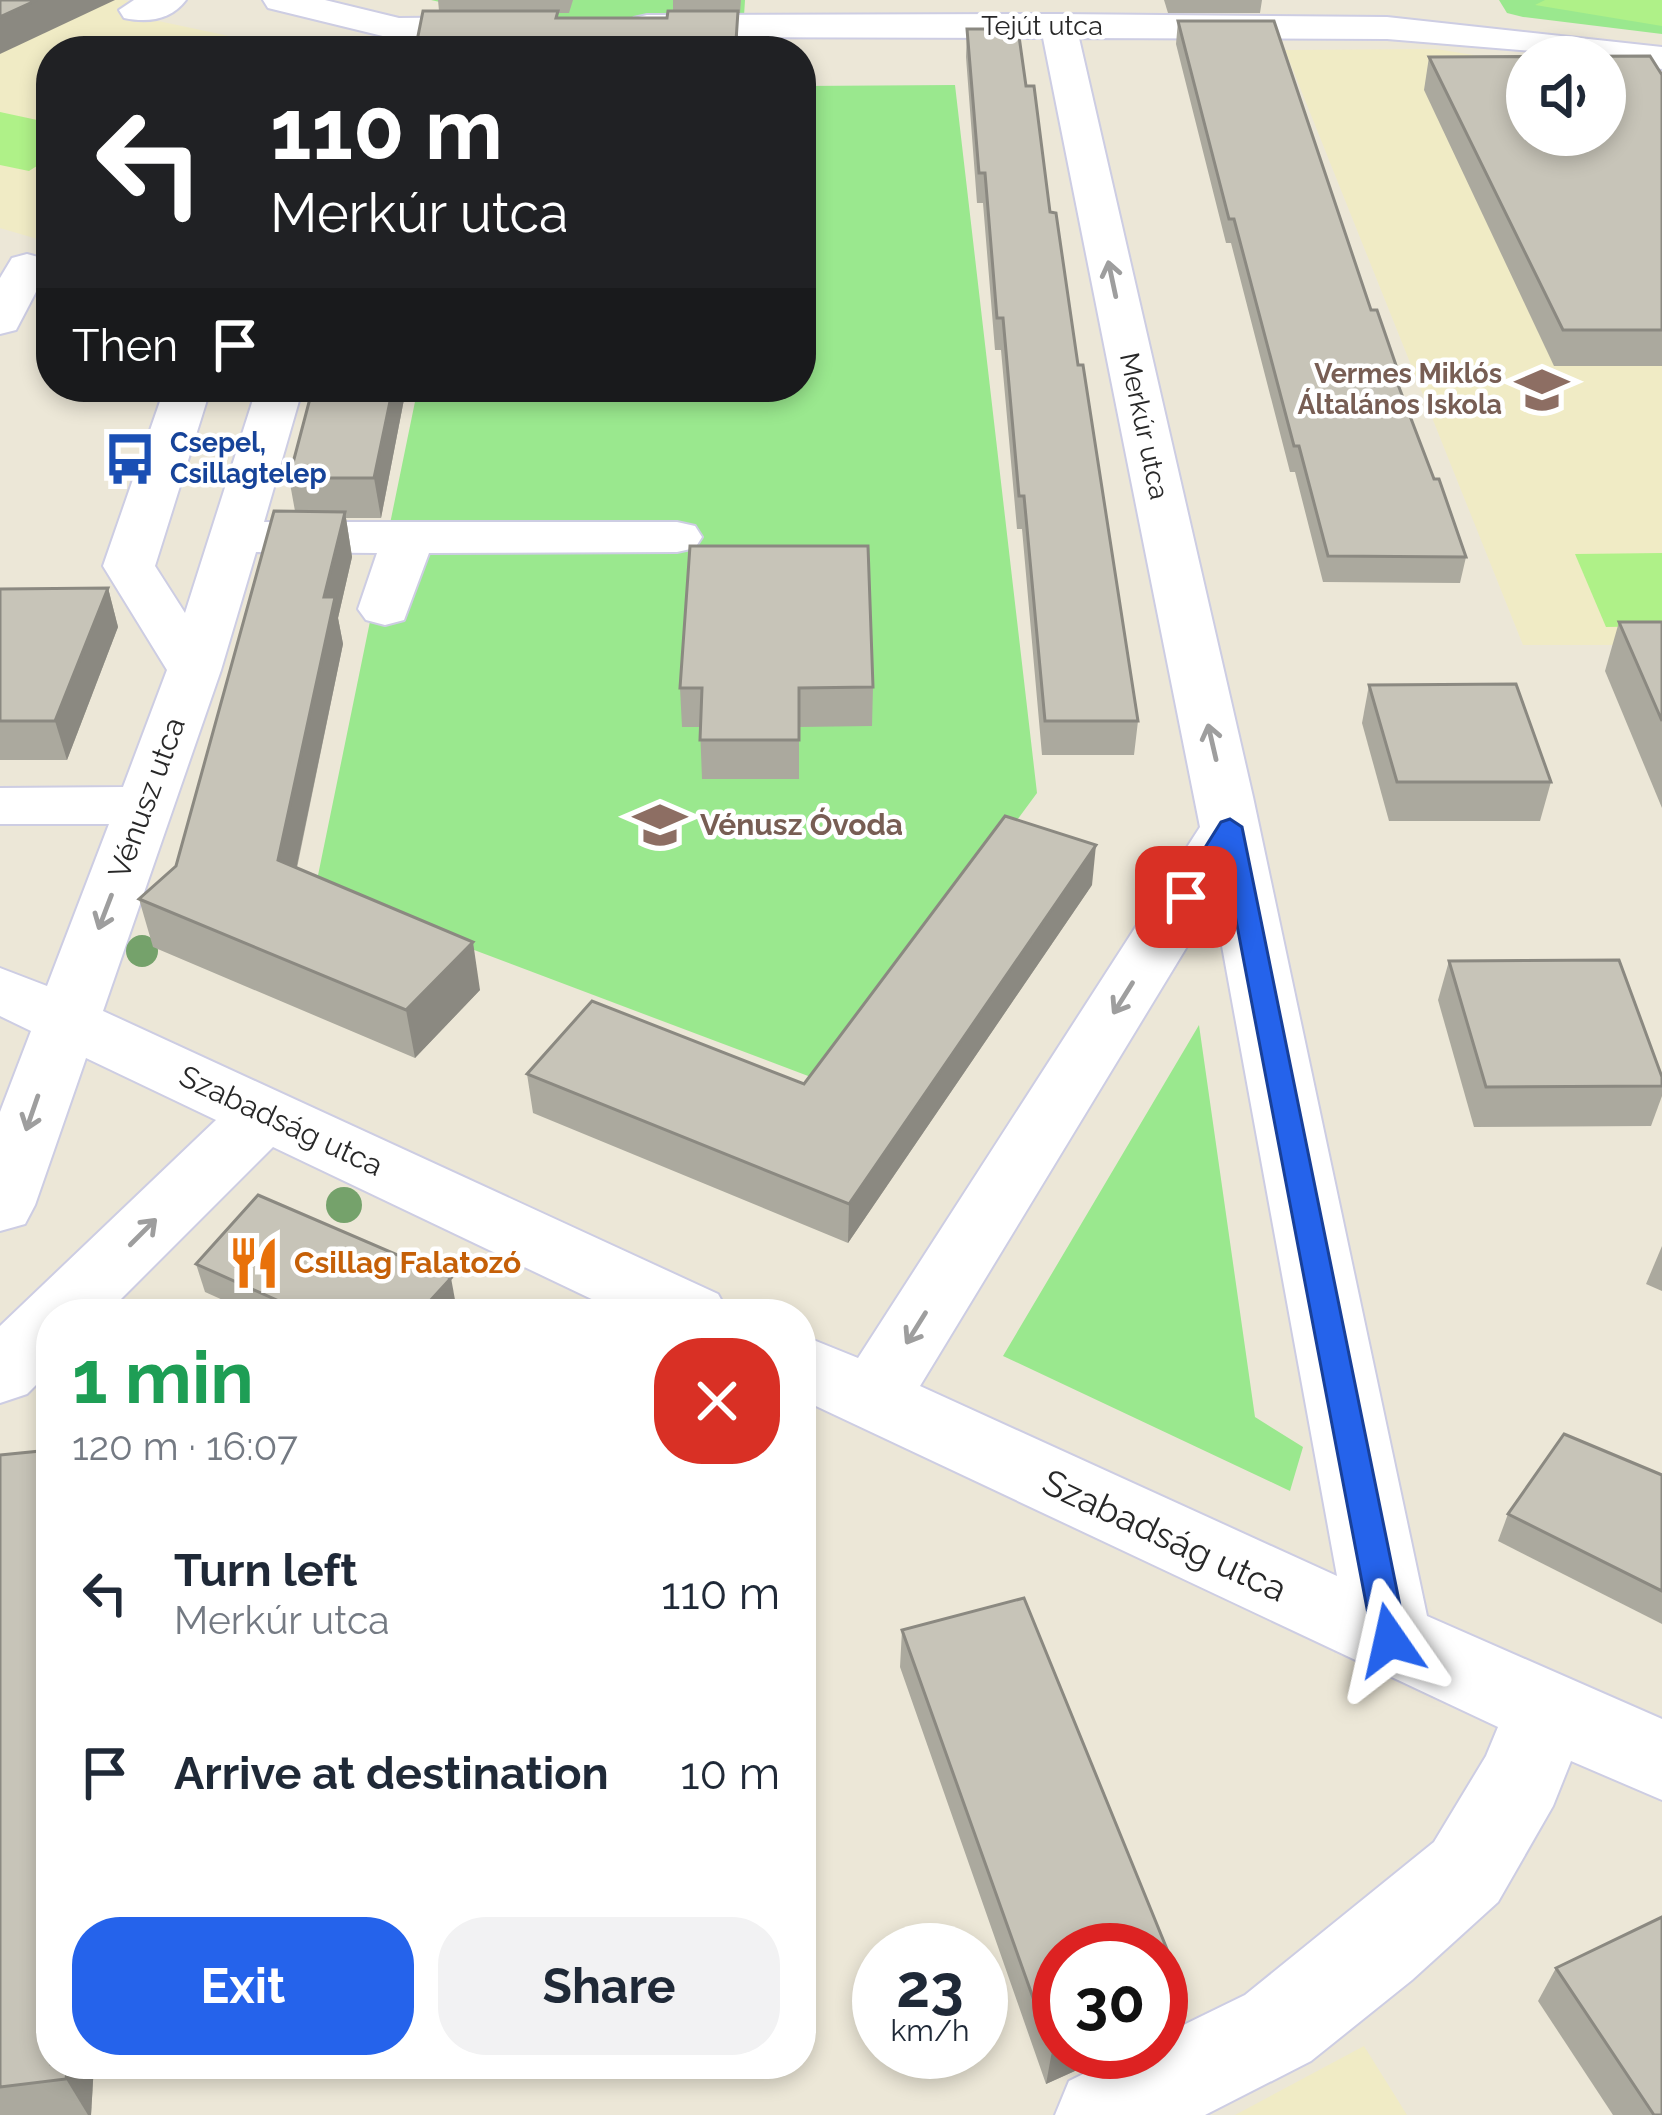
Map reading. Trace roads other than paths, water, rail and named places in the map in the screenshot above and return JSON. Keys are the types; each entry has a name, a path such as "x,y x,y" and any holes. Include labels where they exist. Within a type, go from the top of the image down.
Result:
{"street":[{"path":"281,0 384,36"},
{"name":"Tejút utca","path":"618,26 775,14 1058,26 1448,16 1662,58"},
{"name":"Merkúr utca","path":"1058,26 1230,827 1390,1640"},
{"path":"443,36 550,27"},
{"path":"0,321 26,265"},
{"path":"183,402 129,566 194,670"},
{"name":"Vénusz utca","path":"0,1205 194,670 276,402"},
{"path":"236,537 677,537"},
{"path":"385,609 408,538"},
{"path":"0,806 146,805"},
{"path":"872,1399 1230,827"},
{"name":"Szabadság utca","path":"0,990 660,1299"},
{"path":"75,1299 263,1114"},
{"path":"0,1373 36,1338"},
{"name":"Szabadság utca","path":"816,1372 1390,1640 1662,1760"},
{"path":"1103,2115 1278,2027 1380,1948 1466,1872 1522,1777 1546,1709"}],"place":[{"name":"Vermes Miklós Általános Iskola","path":"1542,390"},
{"name":"Csepel, Csillagtelep","path":"130,459"},
{"name":"Vénusz Óvoda","path":"660,825"},
{"name":"Csillag Falatozó","path":"254,1263"}]}
